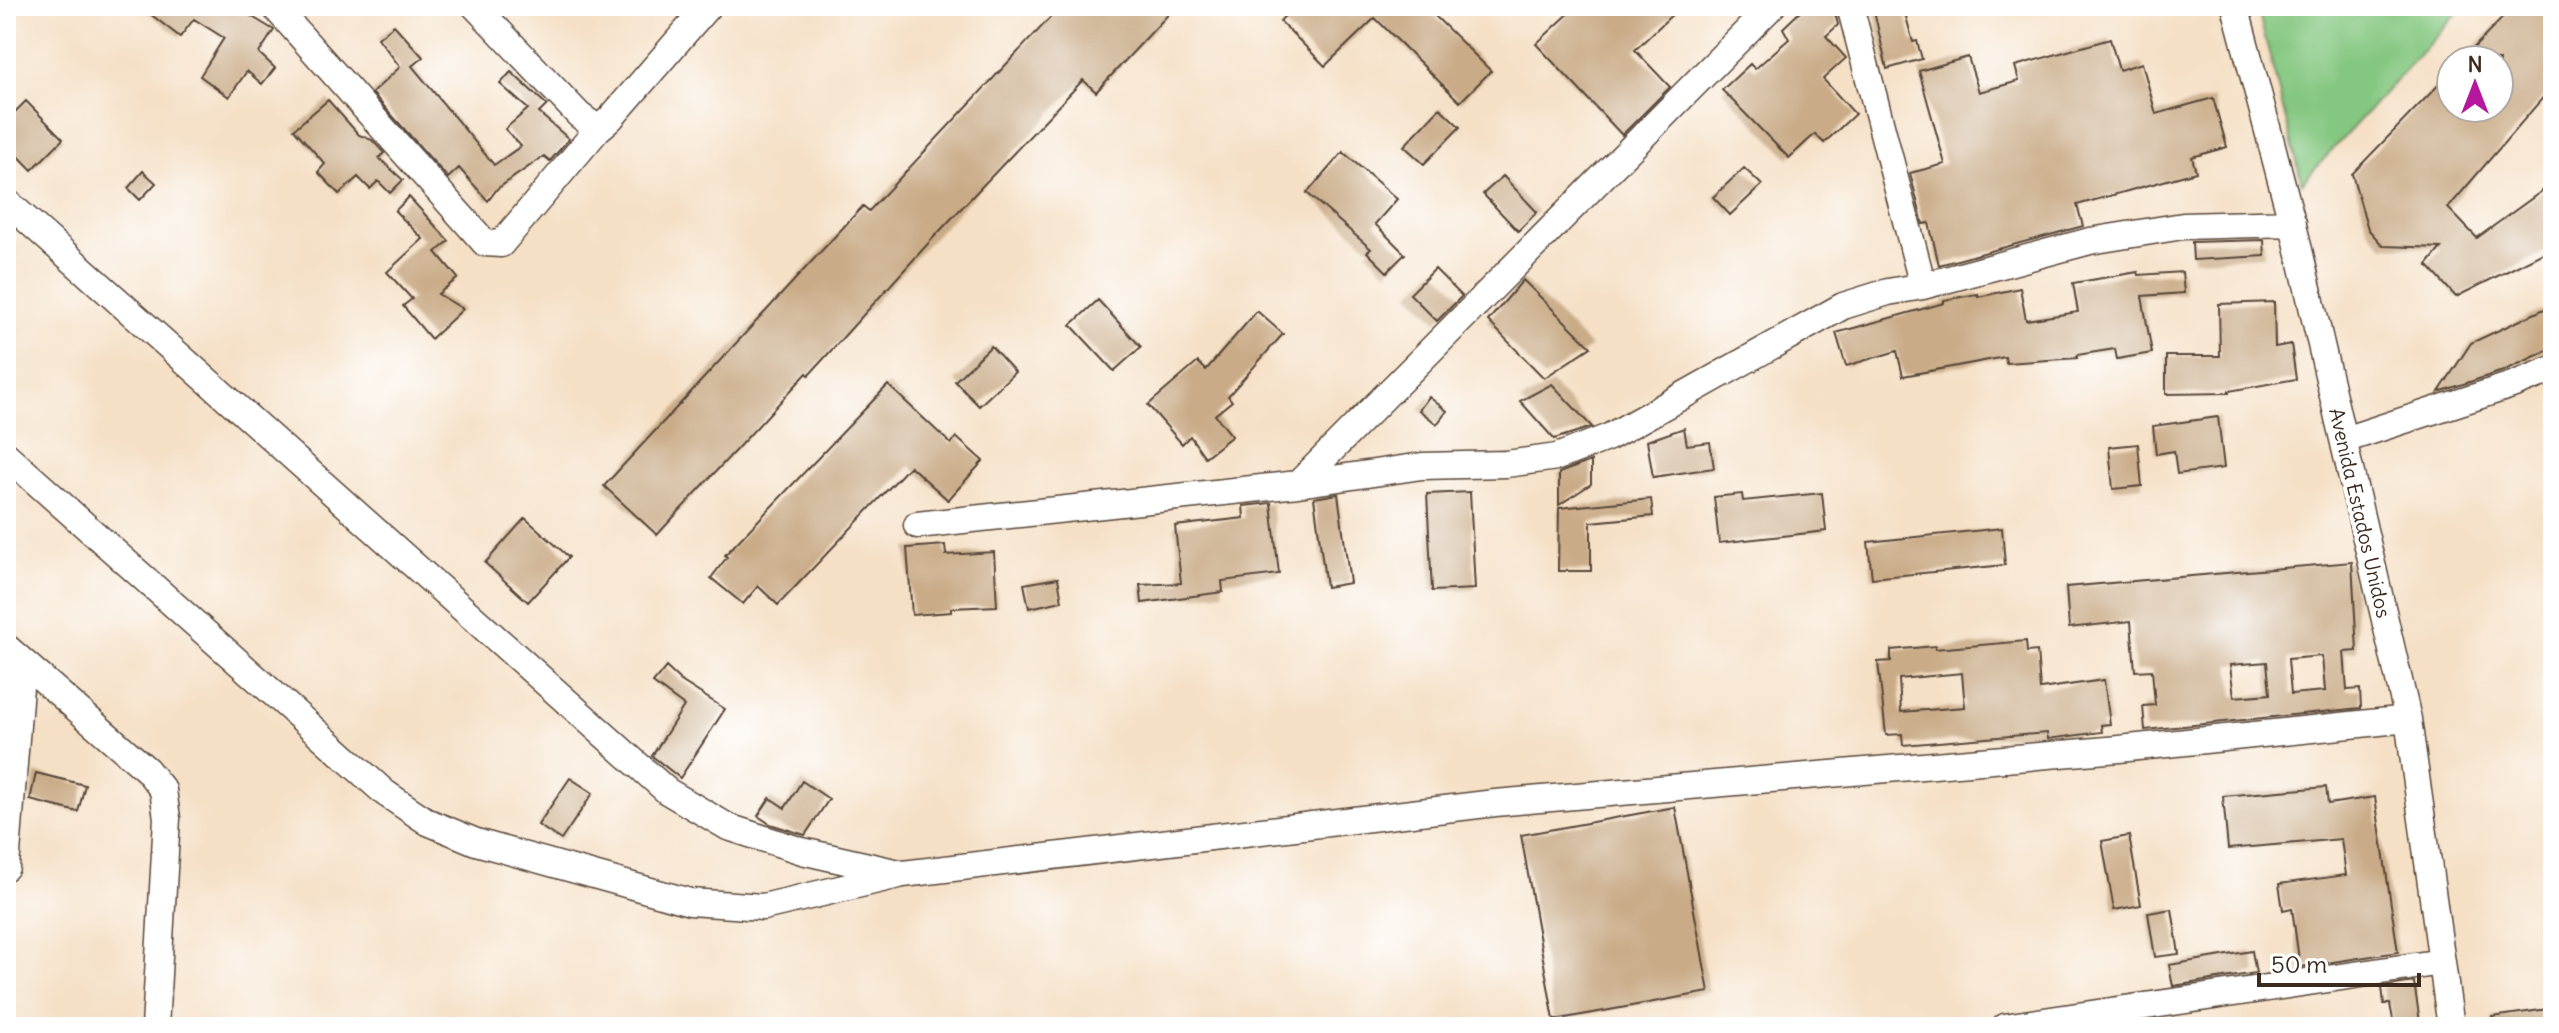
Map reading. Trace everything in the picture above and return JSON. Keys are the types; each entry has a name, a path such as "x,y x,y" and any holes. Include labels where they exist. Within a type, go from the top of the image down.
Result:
{"street":[{"path":"274,6 485,243 501,244 598,129 610,119 693,11"},
{"path":"475,6 579,115 598,129"},
{"path":"1298,484 1772,6"},
{"path":"1850,6 1923,286"},
{"name":"Avenida Estados Unidos","path":"2235,6 2293,223 2408,719 2451,1027"},
{"path":"6,201 667,791 728,827 802,851 903,874"},
{"path":"917,525 1298,484 1422,466 1506,464 1557,457 1609,437 1843,306 2090,241 2183,226 2293,223"},
{"path":"2344,440 2553,369"},
{"path":"6,455 385,793 428,822 476,842 690,902 763,907 903,874 1495,803 2119,749 2408,719"},
{"path":"6,867 14,654"},
{"path":"14,654 147,770 163,790 167,818 155,1027"},
{"path":"2004,1027 2442,962"}],"green space":[{"path":"2257,6 2464,6 2302,183"}],"building":[{"path":"140,6 234,6 274,30 259,53 275,68 262,84 247,71 229,97 200,76 224,38 194,19 180,37"},
{"path":"1061,6 1176,6 1096,92 1083,80 657,535 604,486 863,206 869,211"},
{"path":"1294,6 1425,6 1491,71 1460,102 1375,18 1325,66 1280,21"},
{"path":"1577,6 1681,6 1635,50 1670,87 1622,135 1536,44"},
{"path":"1806,6 1827,6 1836,16 1838,25 1826,36 1846,58 1823,79 1855,114 1824,143 1815,134 1789,158 1722,90 1750,64 1755,69 1789,39 1783,28"},
{"path":"1873,6 1903,6 1913,42 1917,41 1922,59 1887,69"},
{"path":"2514,6 2553,6 2553,86 2448,208 2477,238 2553,183 2553,248 2456,297 2427,265 2441,248 2383,246 2368,229 2352,174 2435,88 2435,124 2515,124 2515,44 2477,44"},
{"path":"394,25 423,57 412,66 494,165 521,146 505,129 528,109 500,84 511,72 547,105 539,113 569,139 550,161 544,156 497,189 488,201 459,168 448,178 372,93 400,67 378,38"},
{"path":"2110,39 2119,70 2142,63 2156,114 2213,98 2227,147 2192,157 2196,172 2077,205 2083,226 1939,265 1929,223 1923,224 1910,173 1945,164 1919,71 1968,57 1979,92 2019,81 2015,66"},
{"path":"328,100 359,135 372,140 384,153 379,158 403,180 390,193 378,181 370,189 358,177 339,194 318,172 325,164 294,129"},
{"path":"26,101 63,139 32,170 6,143 6,121"},
{"path":"1440,108 1460,127 1424,164 1404,146"},
{"path":"1343,152 1397,199 1375,224 1405,254 1387,272 1367,252 1371,249 1307,193"},
{"path":"1744,168 1762,185 1730,215 1713,197"},
{"path":"143,171 156,183 140,200 128,188"},
{"path":"1503,176 1537,212 1518,231 1483,194"},
{"path":"409,197 449,241 436,252 458,278 438,294 463,309 431,339 403,306 412,299 387,272 423,239 395,211"},
{"path":"2264,240 2265,256 2193,260 2192,242"},
{"path":"1435,269 1462,296 1437,321 1410,294"},
{"path":"2138,272 2139,275 2182,272 2184,293 2142,296 2152,353 2117,359 2115,349 2077,355 2077,358 2006,363 2005,357 1903,376 1897,351 1846,366 1836,333 1944,303 1944,300 2020,288 2026,320 2078,312 2073,283"},
{"path":"1523,280 1591,347 1544,378 1488,321"},
{"path":"1098,300 1141,347 1114,371 1071,325"},
{"path":"2274,302 2275,347 2291,344 2296,379 2229,393 2166,394 2166,356 2220,356 2219,304"},
{"path":"2553,305 2553,348 2503,371 2439,392 2471,343"},
{"path":"1257,311 1283,334 1228,396 1232,401 1215,415 1232,436 1205,457 1190,436 1182,444 1148,405 1198,362 1206,370"},
{"path":"991,346 1015,372 979,406 955,381"},
{"path":"1552,384 1592,427 1554,439 1520,401"},
{"path":"888,385 951,444 956,437 983,461 948,500 910,466 778,605 758,586 743,604 711,578 727,557 725,555"},
{"path":"1429,397 1447,411 1437,424 1419,410"},
{"path":"2218,417 2224,468 2177,474 2174,451 2156,454 2153,426"},
{"path":"1684,428 1687,445 1710,442 1714,468 1653,477 1647,441"},
{"path":"2138,444 2142,486 2113,489 2109,447"},
{"path":"1591,461 1591,484 1559,505 1559,473"},
{"path":"1470,492 1475,589 1432,591 1427,494"},
{"path":"1822,493 1826,531 1719,543 1714,497 1742,494 1743,501"},
{"path":"1338,494 1350,583 1326,587 1314,498"},
{"path":"1651,499 1653,516 1591,522 1591,571 1558,571 1559,508"},
{"path":"1271,503 1279,574 1222,581 1223,592 1142,603 1140,585 1181,583 1175,526 1244,518 1243,506"},
{"path":"525,518 569,557 528,602 485,563"},
{"path":"2002,528 2005,565 1872,578 1868,542"},
{"path":"945,545 946,555 994,552 997,606 951,608 951,612 912,615 907,548"},
{"path":"2352,562 2357,651 2344,652 2347,690 2360,689 2361,708 2145,730 2143,706 2155,705 2152,670 2135,671 2131,621 2069,628 2066,587","holes":["2322,656 2325,691 2291,694 2288,659","2267,662 2270,694 2234,697 2230,665"]},
{"path":"1058,578 1062,601 1029,608 1024,584"},
{"path":"2026,641 2027,652 2037,651 2040,689 2104,680 2110,724 2101,725 2102,732 2048,739 2047,733 1903,745 1902,734 1886,735 1878,662 1891,661 1891,650 1935,646 1935,649","holes":["1962,673 1965,707 1901,712 1899,679"]},
{"path":"666,667 681,681 725,709 680,778 652,756 684,706 653,683"},
{"path":"36,773 85,785 78,812 30,800"},
{"path":"570,778 593,793 561,840 538,825"},
{"path":"802,781 829,799 805,835 770,824 758,816 770,798 785,808"},
{"path":"2326,787 2328,804 2375,797 2398,952 2300,967 2292,908 2283,910 2279,884 2346,875 2341,839 2228,849 2223,796"},
{"path":"1675,807 1709,992 1554,1020 1521,835"},
{"path":"2129,836 2141,905 2114,910 2102,841"},
{"path":"2172,909 2179,954 2155,957 2148,913"},
{"path":"2252,951 2256,973 2173,986 2169,965"},
{"path":"2414,982 2420,1022 2394,1025 2390,1004 2384,1004 2382,987"},
{"path":"2548,1009 2551,1027 2493,1027 2492,1017"}]}
